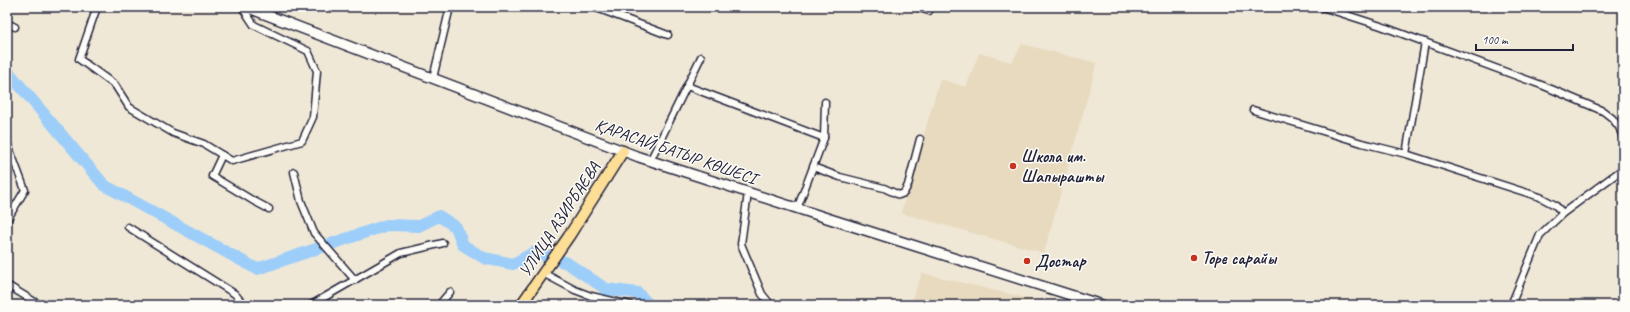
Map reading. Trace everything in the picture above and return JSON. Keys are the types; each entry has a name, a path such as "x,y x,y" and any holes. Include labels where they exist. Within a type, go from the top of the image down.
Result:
{"main road":[{"name":"ҚАРАСАЙ БАТЫР КӨШЕСІ","path":"246,7 650,161 1102,305"},
{"name":"УЛИЦА АЗИРБАЕВА","path":"521,305 569,236 623,151"}],"street":[{"path":"97,7 79,59 115,85 129,107 173,133 204,144 232,161 302,141 314,117 317,71 308,51 254,25 242,7"},
{"path":"433,78 450,7"},
{"path":"594,7 668,35"},
{"path":"916,7 929,11"},
{"path":"1322,7 1381,26 1544,86 1603,111 1612,118 1619,127 1623,136"},
{"path":"7,23 15,27"},
{"path":"1406,154 1425,42"},
{"path":"650,161 701,57"},
{"path":"687,86 824,138"},
{"path":"797,209 824,138 825,102"},
{"path":"1253,110 1362,144 1406,154 1540,197 1555,205 1563,213"},
{"path":"813,167 840,177 884,188 899,195 904,193 908,185 920,140"},
{"path":"7,142 25,190 7,220"},
{"path":"222,155 212,176 269,209"},
{"path":"1511,305 1540,235 1563,213 1623,169"},
{"path":"294,172 301,201 314,233 355,280"},
{"path":"748,193 742,244 762,294 771,305"},
{"path":"128,227 235,294 244,305"},
{"path":"311,305 401,253 443,243"},
{"path":"545,270 575,290 591,296 630,305"},
{"path":"7,285 40,305"},
{"path":"439,305 450,292"}],"shaded area":[{"path":"1022,44 1097,63 1044,253 901,213 940,79 966,87 979,53 1012,62"},
{"path":"922,273 1034,300 1032,305 910,305"}],"waterway":[{"path":"7,72 104,185 257,269 387,225 419,226 439,216 456,227 463,245 484,258 513,264 535,252 567,263 606,289 638,293 649,305"}],"place":[{"name":"Школа им. Шапырашты","path":"1013,166"},
{"name":"Торе сарайы","path":"1194,258"},
{"name":"Достар","path":"1027,261"}]}
